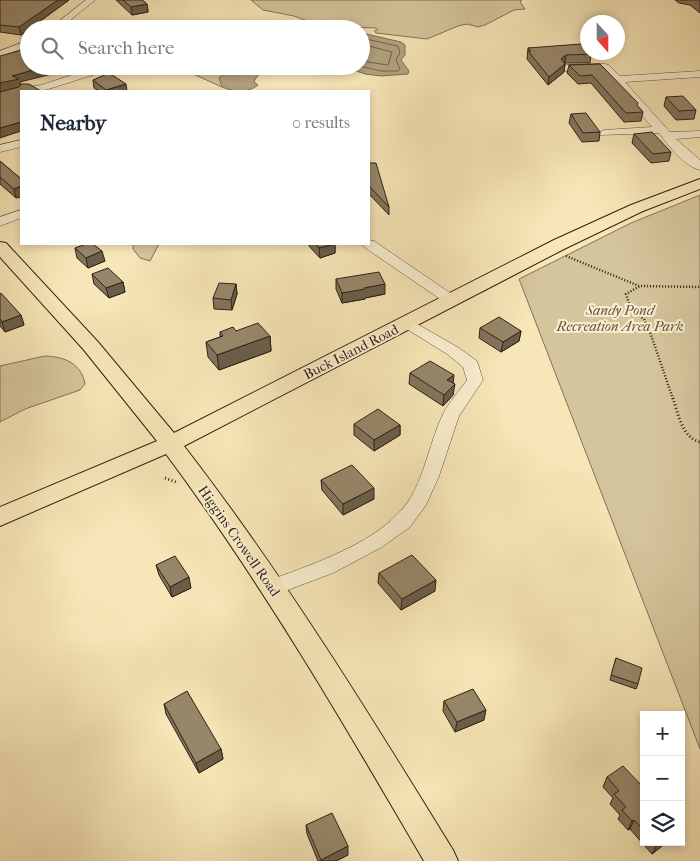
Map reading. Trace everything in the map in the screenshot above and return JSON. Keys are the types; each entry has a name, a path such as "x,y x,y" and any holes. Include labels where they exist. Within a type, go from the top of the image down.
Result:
{"main road":[{"name":"Buck Island Road","path":"0,517 170,444 550,249 637,208 700,184"},
{"name":"Higgins Crowell Road","path":"0,247 91,346 213,500 336,684 442,861"}],"street":[{"path":"65,20 92,0"},
{"path":"0,54 20,46"},
{"path":"566,68 605,67 681,151 700,166"},
{"path":"617,79 700,74"},
{"path":"28,90 42,88 83,75"},
{"path":"42,88 53,90"},
{"path":"8,95 20,91"},
{"path":"604,133 700,134"},
{"path":"0,149 20,143"},
{"path":"0,222 20,214"},
{"path":"370,245 451,300"},
{"path":"272,588 326,566 375,542 403,522 419,500 430,476 451,415 475,380 471,365 453,351 407,323"}],"path":[{"path":"550,249 640,286 700,287"},
{"path":"640,286 626,294 627,300 631,310 644,319 650,332 683,427 688,436 696,442 700,442"}],"green space":[{"path":"251,0 522,0 520,2 525,9 514,10 485,25 478,27 467,24 458,26 427,39 376,33 374,31 378,30 376,28 370,28 370,20 305,20 263,10"},
{"path":"195,75 228,75 221,82 222,87"},
{"name":"Sandy Pond Recreation Area Park","path":"700,195 700,749 519,279 631,223"},
{"path":"133,245 158,245 150,261 140,258 133,249"},
{"path":"45,356 71,362 80,371 85,384 80,390 25,409 0,422 0,366"}],"water":[{"path":"370,35 401,42 405,45 405,55 401,60 409,71 408,74 381,76 370,75"},
{"path":"223,75 259,75 254,82 258,85 249,90 231,90 222,87 219,78"}],"building":[{"path":"0,0 58,0 29,20 20,20 19,27 0,25"},
{"path":"123,0 142,0 147,4 131,7"},
{"path":"580,44 580,54 566,55 561,59 565,64 549,77 528,51 531,51 528,48"},
{"path":"20,51 20,74 12,76 19,79 0,83 0,56"},
{"path":"600,64 638,103 637,105 643,112 626,113 592,75 580,76 569,65"},
{"path":"104,75 112,75 126,84 106,90 93,80"},
{"path":"21,84 29,84 39,90 20,90 20,122 0,128 0,92 19,87"},
{"path":"683,96 696,110 679,111 666,97"},
{"path":"586,113 600,132 583,133 571,114"},
{"path":"652,132 671,152 653,154 634,134"},
{"path":"0,161 20,178 20,186 14,189 0,177"},
{"path":"370,163 376,163 389,207 370,187"},
{"path":"83,245 94,245 102,251 86,258 75,248"},
{"path":"317,245 330,245 319,248"},
{"path":"108,268 123,282 106,288 92,274"},
{"path":"379,272 385,284 342,293 336,279"},
{"path":"219,283 236,284 231,300 213,298"},
{"path":"1,293 21,315 2,322 0,319"},
{"path":"499,317 521,331 503,342 480,328"},
{"path":"258,323 270,336 217,355 206,342 223,336 220,332 233,327 236,331"},
{"path":"430,361 454,375 447,380 455,384 444,395 410,373"},
{"path":"378,409 400,425 374,440 354,424"},
{"path":"352,465 374,488 343,504 321,480"},
{"path":"412,555 436,580 402,599 379,573"},
{"path":"175,556 189,577 170,587 156,565"},
{"path":"616,658 642,668 638,684 611,675"},
{"path":"473,689 486,710 457,722 444,701"},
{"path":"187,691 221,749 196,763 164,704"},
{"path":"623,766 640,784 640,826 634,820 632,821 622,810 626,807 614,794 619,791 607,777"},
{"path":"332,813 348,846 321,860 306,825"}]}
